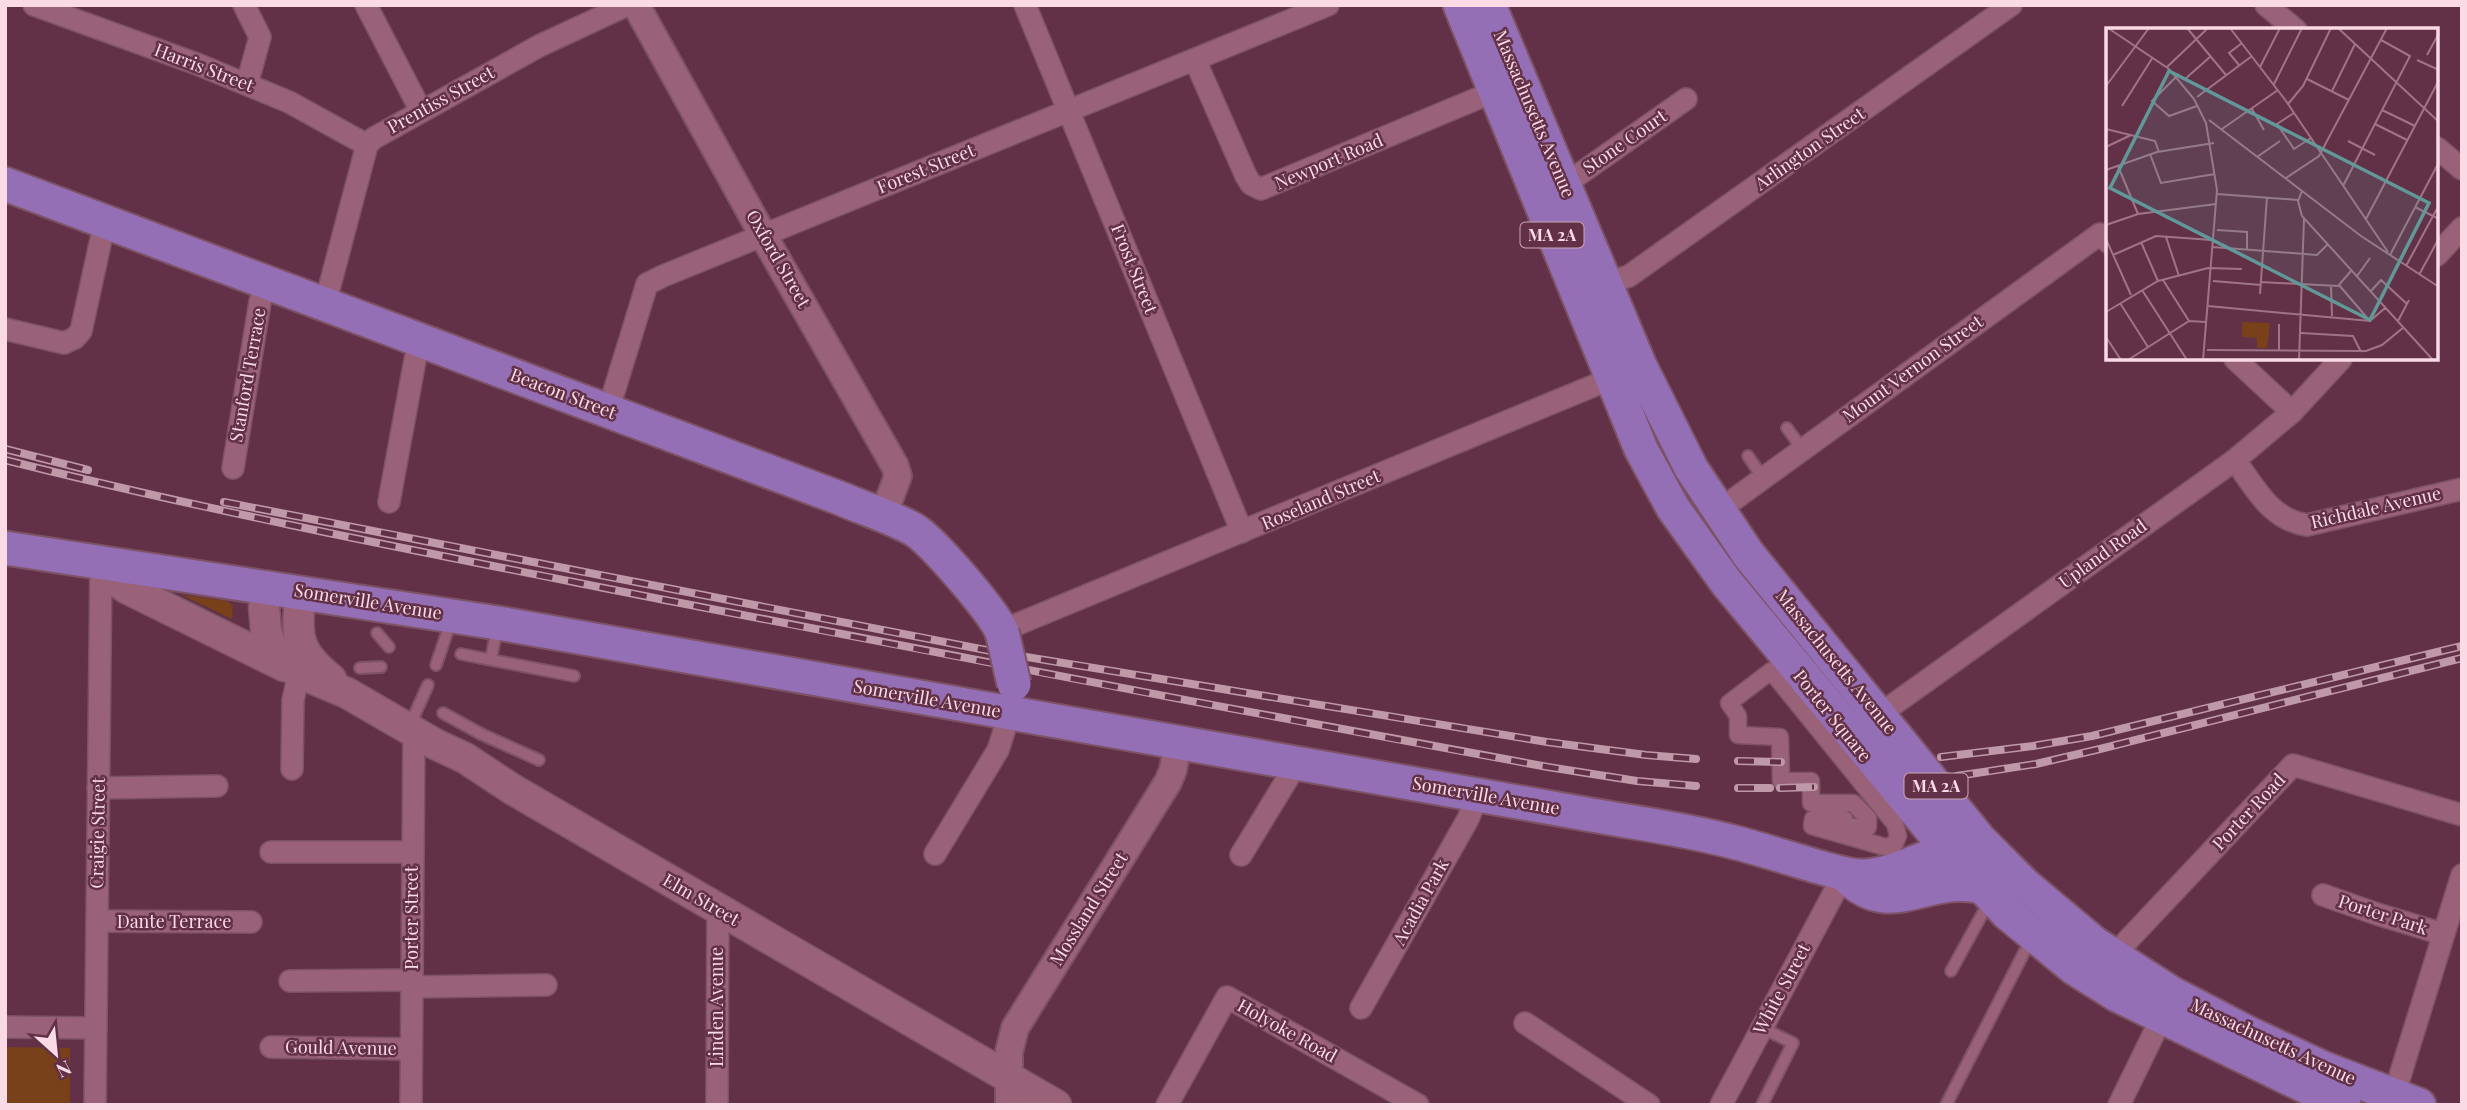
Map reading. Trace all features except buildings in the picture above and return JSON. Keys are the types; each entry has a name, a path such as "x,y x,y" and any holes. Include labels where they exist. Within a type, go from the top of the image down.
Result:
{"main road":[{"name":"Massachusetts Avenue","path":"1460,5 1493,92 1626,372 1948,850 2053,909 2113,956 2173,994 2246,1032 2401,1102"},
{"name":"Massachusetts Avenue","path":"1489,5 1605,284 1644,457 1692,536 1743,604 1865,724 1995,878 2033,936 2103,987 2331,1102"},
{"name":"Beacon Street","path":"5,184 913,529 924,537 992,612 1002,631 1012,699"},
{"name":"Somerville Avenue","path":"5,548 1012,699 1178,742 1725,840 1844,874 1867,876 1889,873 1948,850"},
{"path":"101,562 117,581 132,591 299,673"},
{"name":"Elm Street","path":"266,586 264,615 272,648 280,660 299,673 354,680"},
{"name":"Elm Street","path":"302,592 298,630 302,648 315,667 354,680 411,730 473,746 512,789 718,910 1009,1092 1056,1105"},
{"name":"Somerville Avenue","path":"1844,874 1865,892 1884,897 1995,878"}],"street":[{"name":"Harris Street","path":"34,5 197,64 289,102 367,145"},
{"path":"244,5 260,37 247,85"},
{"path":"366,5 421,111"},
{"name":"Prentiss Street","path":"367,145 374,138 539,46 627,5"},
{"name":"Oxford Street","path":"636,5 895,466 898,476 883,516"},
{"name":"Frost Street","path":"1025,5 1242,532"},
{"name":"Forest Street","path":"608,411 647,284 1328,5"},
{"name":"Arlington Street","path":"1605,284 1629,276 2011,5"},
{"path":"2266,5 2294,28"},
{"name":"Newport Road","path":"1195,60 1242,169 1251,184 1261,189 1493,92"},
{"name":"Stone Court","path":"1564,185 1686,99"},
{"path":"325,304 367,145"},
{"path":"2439,150 2462,169"},
{"path":"5,329 64,344 75,338 81,331 87,309 105,221"},
{"path":"2439,253 2462,228"},
{"name":"Mount Vernon Street","path":"1718,511 2100,234 2106,240"},
{"name":"Stanford Terrace","path":"233,468 260,302 266,282"},
{"path":"389,502 421,340"},
{"path":"2236,360 2292,411"},
{"name":"Upland Road","path":"1865,724 2235,460 2292,411 2340,360"},
{"name":"Roseland Street","path":"1002,631 1626,372"},
{"name":"Richdale Avenue","path":"2235,460 2277,514 2292,523 2307,526 2462,489"},
{"name":"Craigie Street","path":"95,1105 101,562"},
{"name":"Porter Square","path":"1771,671 1894,822 1898,836 1895,844 1885,847 1812,826 1812,819 1844,819 1844,827 1868,827 1867,818 1853,803 1811,803 1811,781 1781,781 1780,737 1738,735 1738,716 1729,704 1771,671"},
{"path":"292,769 293,700 299,673"},
{"path":"935,854 998,750 1012,699"},
{"name":"Porter Street","path":"411,730 411,1105"},
{"name":"Mossland Street","path":"1009,1092 1010,1044 1023,1012 1168,782 1178,742"},
{"path":"1241,855 1297,763"},
{"name":"Porter Road","path":"2113,956 2293,765 2462,815"},
{"path":"99,788 217,786"},
{"name":"Acadia Park","path":"1361,1008 1468,819 1478,795"},
{"path":"271,852 413,852"},
{"name":"White Street","path":"1721,1105 1844,874"},
{"path":"2401,1102 2449,934 2462,875"},
{"name":"Porter Park","path":"2323,895 2377,915 2449,934"},
{"name":"Linden Avenue","path":"717,1105 718,910"},
{"name":"Dante Terrace","path":"97,922 251,922"},
{"path":"290,981 546,985"},
{"name":"Holyoke Road","path":"1167,1105 1227,997 1418,1105"},
{"path":"2119,1105 2162,1017"},
{"path":"1525,1023 1649,1105"},
{"path":"5,1027 96,1028"},
{"name":"Gould Avenue","path":"271,1047 411,1049"}],"lane":[{"path":"1787,428 1802,450"},
{"path":"1748,456 1763,478"},
{"path":"434,661 453,616"},
{"path":"491,659 498,623"},
{"path":"377,633 389,647"},
{"path":"461,654 575,676"},
{"path":"354,680 381,667"},
{"path":"411,730 424,688"},
{"path":"443,713 473,746 539,760"},
{"path":"1951,971 1995,878"},
{"path":"1946,1105 2033,936"},
{"path":"1760,1031 1793,1043 1762,1105"}],"shaded area":[{"path":"182,595 227,601 233,606 232,619"},
{"path":"5,1047 70,1048 70,1105 5,1105"}],"railway":[{"path":"5,449 88,470"},
{"path":"5,460 337,535 889,644 1548,767 1637,781 1696,786"},
{"path":"224,502 996,652 1547,742 1696,759"},
{"path":"1941,757 2092,736 2462,646"},
{"path":"1957,776 2036,764 2462,658"},
{"path":"1738,761 1781,762"},
{"path":"1780,788 1814,787"},
{"path":"1738,788 1770,788"}]}
